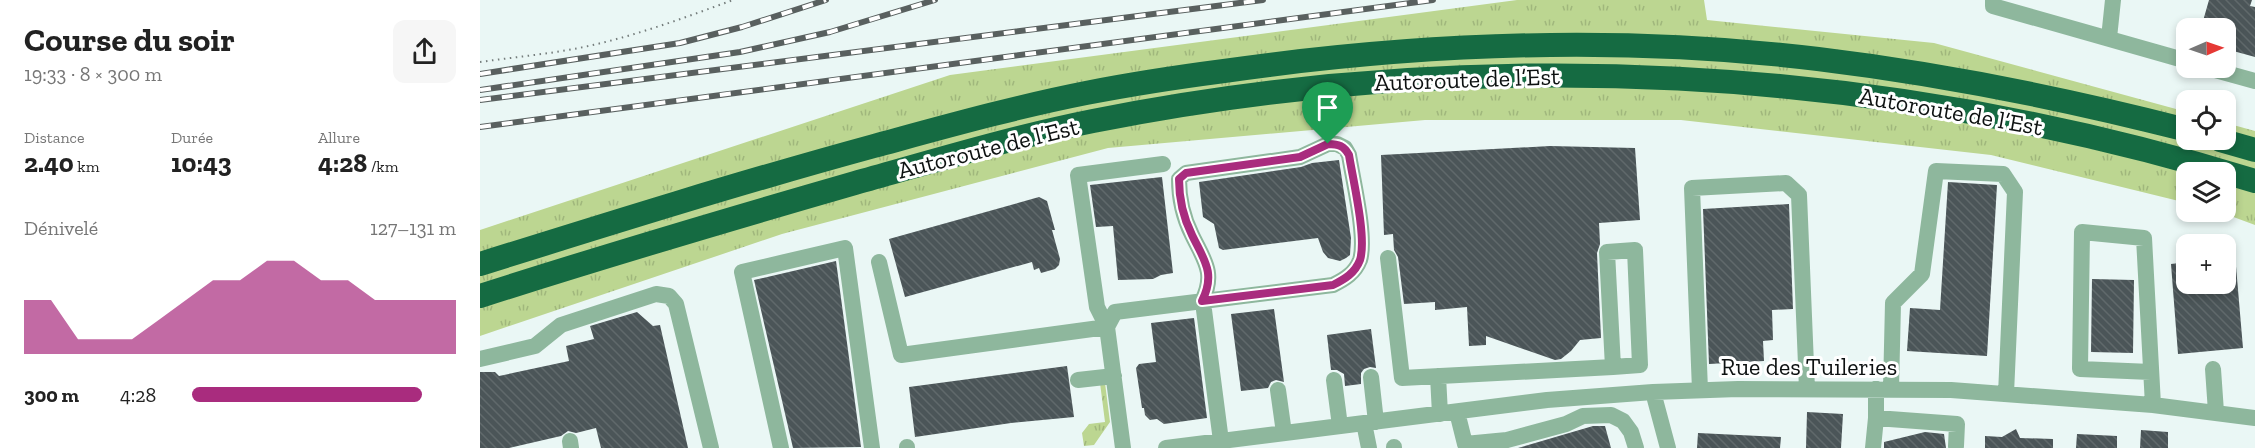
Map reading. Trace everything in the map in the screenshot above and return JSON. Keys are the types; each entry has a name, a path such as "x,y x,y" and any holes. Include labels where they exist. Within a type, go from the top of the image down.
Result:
{"highway":[{"name":"Autoroute de l’Est","path":"480,264 781,172 973,119 1110,89 1296,61 1380,52 1476,47 1626,46 1815,59 1912,72 2001,88 2176,127"},
{"name":"Autoroute de l’Est","path":"480,296 816,195 985,147 1082,124 1201,103 1297,90 1466,76 1624,76 1716,80 1810,88 1903,100 1990,114 2122,144 2255,181"},
{"path":"2236,145 2255,150"}],"street":[{"path":"1993,0 1993,6 2176,58"},
{"path":"2109,38 2113,0"},
{"path":"2236,76 2255,81"},
{"path":"1107,327 1115,312 1203,306 1333,285 1345,279 1360,259 1361,234 1349,155 1345,148 1337,144 1328,144 1300,157 1186,173 1179,179 1182,209 1191,234 1205,259 1209,277 1209,289 1203,306 1232,443"},
{"path":"1123,448 1107,327 1097,307 1078,175 1163,164"},
{"path":"1873,448 1876,418 1884,389 1893,303 1922,274 1936,171 2003,174 2015,192 2006,394"},
{"path":"1700,390 1692,188 1786,183 1799,195 1807,389"},
{"path":"2151,372 2080,369 2082,232 2144,238 2153,405"},
{"path":"781,448 742,272 845,248 872,448"},
{"path":"1613,367 1607,252 1635,250 1640,365 1647,393 1668,448"},
{"path":"1388,258 1402,378 1640,365"},
{"path":"879,262 901,355 1107,327"},
{"path":"480,359 535,346 561,325 656,294 669,296 676,304 711,448"},
{"path":"2213,369 2216,412"},
{"path":"1078,380 1114,376"},
{"path":"1438,376 1448,413 1465,444 1507,440 1566,424 1583,416 1611,415 1623,421 1631,432 1636,448"},
{"path":"1369,448 1371,377"},
{"path":"1334,380 1340,426"},
{"path":"1278,390 1284,433"},
{"name":"Rue des Tuileries","path":"1166,448 1232,443 1284,433 1547,400 1700,390 1951,390 2153,405 2255,418"},
{"path":"1876,418 1957,424 1956,446"}],"path":[{"path":"480,62 607,42 733,0"}],"green space":[{"path":"1517,0 1704,0 1707,20 1934,43 2176,109 2176,150 2236,150 2236,126 2255,131 2255,225 2236,218 2236,162 2176,162 2176,200 1991,155 1681,120 1425,120 1108,148 782,234 480,336 480,230 950,75"},
{"path":"1100,383 1105,383 1110,422 1094,445 1084,446 1082,433 1089,424 1105,422"}],"building":[{"path":"2209,0 2252,0 2250,6 2255,7 2255,57 2236,52 2236,18 2204,18"},
{"path":"1550,146 1635,148 1640,220 1599,223 1600,244 1597,253 1601,338 1580,340 1561,359 1555,360 1486,336 1486,345 1469,346 1467,307 1435,310 1435,302 1404,304 1393,234 1384,235 1381,155"},
{"path":"1339,160 1351,238 1350,255 1346,258 1340,261 1328,258 1318,238 1223,250 1219,248 1214,224 1203,217 1199,182"},
{"path":"1162,177 1173,273 1153,279 1118,280 1113,226 1096,227 1090,185"},
{"path":"1948,182 1997,185 1987,356 1907,351 1910,308 1940,310"},
{"path":"1039,197 1047,201 1055,230 1052,230 1060,259 1055,269 1041,273 1039,268 1034,270 1032,262 905,297 889,239"},
{"path":"1789,204 1793,309 1772,310 1773,340 1763,341 1764,361 1709,364 1703,209"},
{"path":"836,261 861,447 793,448 754,280"},
{"path":"2176,263 2176,294 2236,294 2236,266 2243,348 2178,354 2171,264"},
{"path":"2092,279 2134,280 2133,353 2091,352"},
{"path":"1274,309 1284,382 1276,380 1271,382 1268,388 1241,391 1231,314"},
{"path":"637,312 653,326 660,325 688,448 601,448 596,428 576,433 568,431 561,436 509,448 480,448 480,372 495,372 499,376 569,361 566,346 594,339 590,326"},
{"path":"1194,318 1207,418 1164,424 1157,419 1150,420 1142,408 1136,368 1139,364 1156,362 1151,323"},
{"path":"1371,329 1376,368 1364,369 1361,373 1361,384 1345,386 1344,374 1331,370 1327,335"},
{"path":"1067,366 1074,417 1011,423 915,437 909,387"},
{"path":"1807,412 1843,414 1841,448 1806,448"},
{"path":"1593,426 1605,426 1611,448 1518,448"},
{"path":"2016,429 2020,438 2053,439 2053,448 1985,448 1985,436 2002,437"},
{"path":"2141,430 2168,432 2168,448 2140,448"},
{"path":"1925,432 1944,434 1946,448 1884,448 1884,442"},
{"path":"1698,433 1781,437 1780,448 1697,448"},
{"path":"2077,434 2117,436 2117,448 2076,448"}],"railway":[{"path":"480,74 680,43 742,27 826,0"},
{"path":"480,90 740,52 830,32 935,0"},
{"path":"480,100 1263,0"},
{"path":"480,127 1433,0"}],"route":[{"path":"1328,144 1337,144 1345,148 1349,155 1361,234 1360,259 1353,271 1345,279 1333,285 1202,301 1209,289 1209,277 1205,259 1191,234 1182,209 1179,179 1186,173 1300,157 1328,144"}]}
